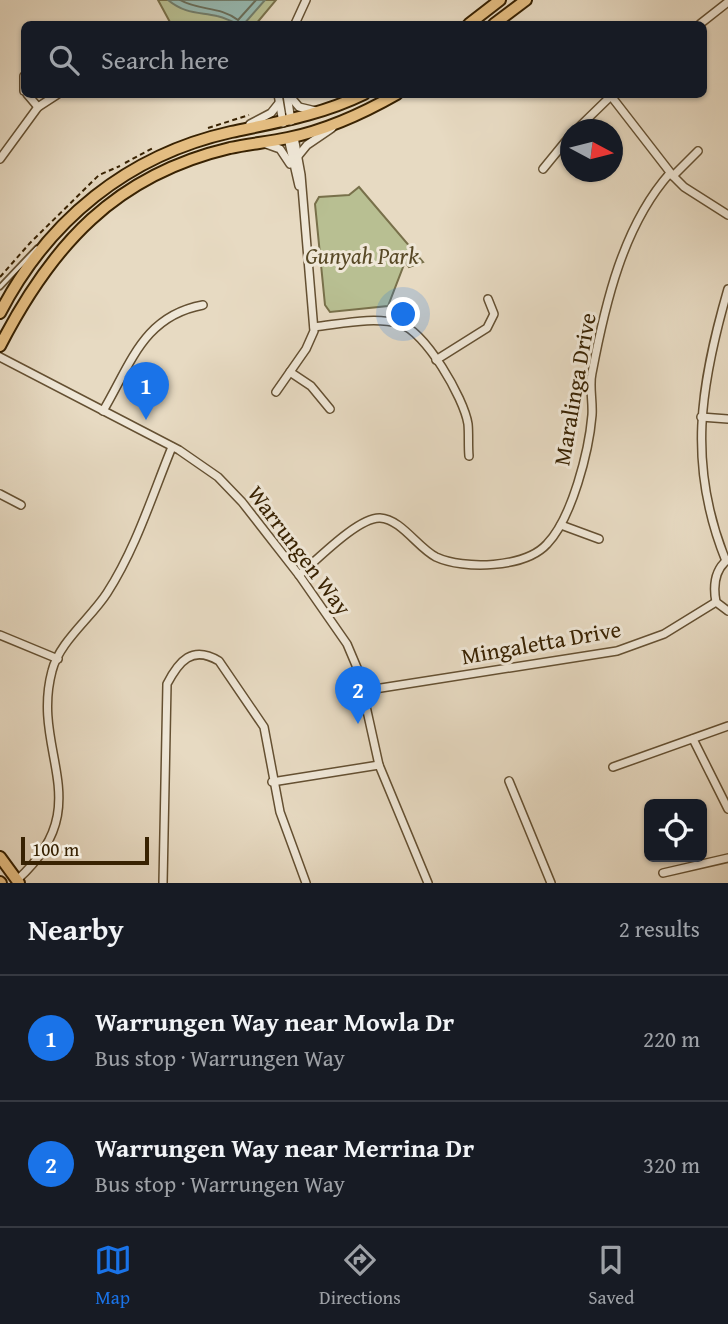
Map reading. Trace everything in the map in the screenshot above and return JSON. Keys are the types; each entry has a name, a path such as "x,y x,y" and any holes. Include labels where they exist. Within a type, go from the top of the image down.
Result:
{"main road":[{"path":"473,21 500,0"},
{"path":"498,21 526,0"},
{"path":"0,313 22,274 48,238 102,189 137,167 174,149 234,132 287,123 323,112 355,98"},
{"path":"0,346 24,301 52,258 77,230 113,200 165,170 230,148 291,137 342,122 389,98"},
{"path":"287,123 291,137"},
{"path":"0,857 18,881"}],"street":[{"path":"296,21 306,0"},
{"path":"704,21 727,6"},
{"path":"30,98 37,107"},
{"path":"0,159 37,107 52,98"},
{"path":"287,98 287,123"},
{"path":"291,98 301,108 323,112"},
{"path":"587,119 609,98"},
{"path":"614,98 671,174 684,187 728,215"},
{"path":"279,99 287,123"},
{"path":"234,132 270,114 279,99"},
{"path":"298,156 307,145 342,122"},
{"path":"276,392 310,343 314,327 298,156 291,137"},
{"path":"291,137 301,193"},
{"path":"262,143 282,152 297,178"},
{"path":"543,169 560,148"},
{"name":"Maralinga Drive","path":"299,575 363,522 381,517 395,524 437,557 461,564 494,563 527,557 546,546 561,525 588,448 592,414 591,376 620,261 651,195 698,151"},
{"path":"728,289 706,376 701,417 700,461 704,489 727,560 719,568 714,585 716,603 728,611"},
{"path":"436,360 487,328 494,314 488,299"},
{"path":"103,411 157,324 176,311 203,306"},
{"path":"314,327 376,321 400,324 418,332 458,396 468,422 469,456"},
{"name":"Warrungen Way","path":"0,357 172,447 218,477 242,502 299,575 347,644 358,670 379,765 428,883"},
{"path":"290,372 311,386 330,410"},
{"path":"701,417 728,419"},
{"path":"18,881 44,849 59,809 61,792 47,699 52,668 106,595 127,558 172,447"},
{"path":"0,494 21,505"},
{"path":"561,525 599,539"},
{"name":"Mingaletta Drive","path":"362,691 617,651 664,634 716,603"},
{"path":"0,635 58,659"},
{"path":"163,883 167,684 178,663 190,654 208,654 219,661 264,727 269,741 272,782 306,883"},
{"path":"613,768 728,726"},
{"path":"693,740 728,809"},
{"path":"272,782 379,765"},
{"path":"509,781 551,883"},
{"path":"663,873 728,858"}],"lane":[{"path":"0,287 16,267 48,238"}],"green space":[{"path":"158,0 276,0 258,21 169,21"},
{"name":"Gunyah Park","path":"359,187 423,262 409,267 405,262 388,306 330,312 325,305 315,204 319,197 349,195"}],"water":[{"path":"168,0 265,0 247,21 232,21 174,5"}],"place":[{"name":"Warrungen Way near Mowla Dr","path":"146,420"},
{"name":"Warrungen Way near Merrina Dr","path":"358,724"}]}
